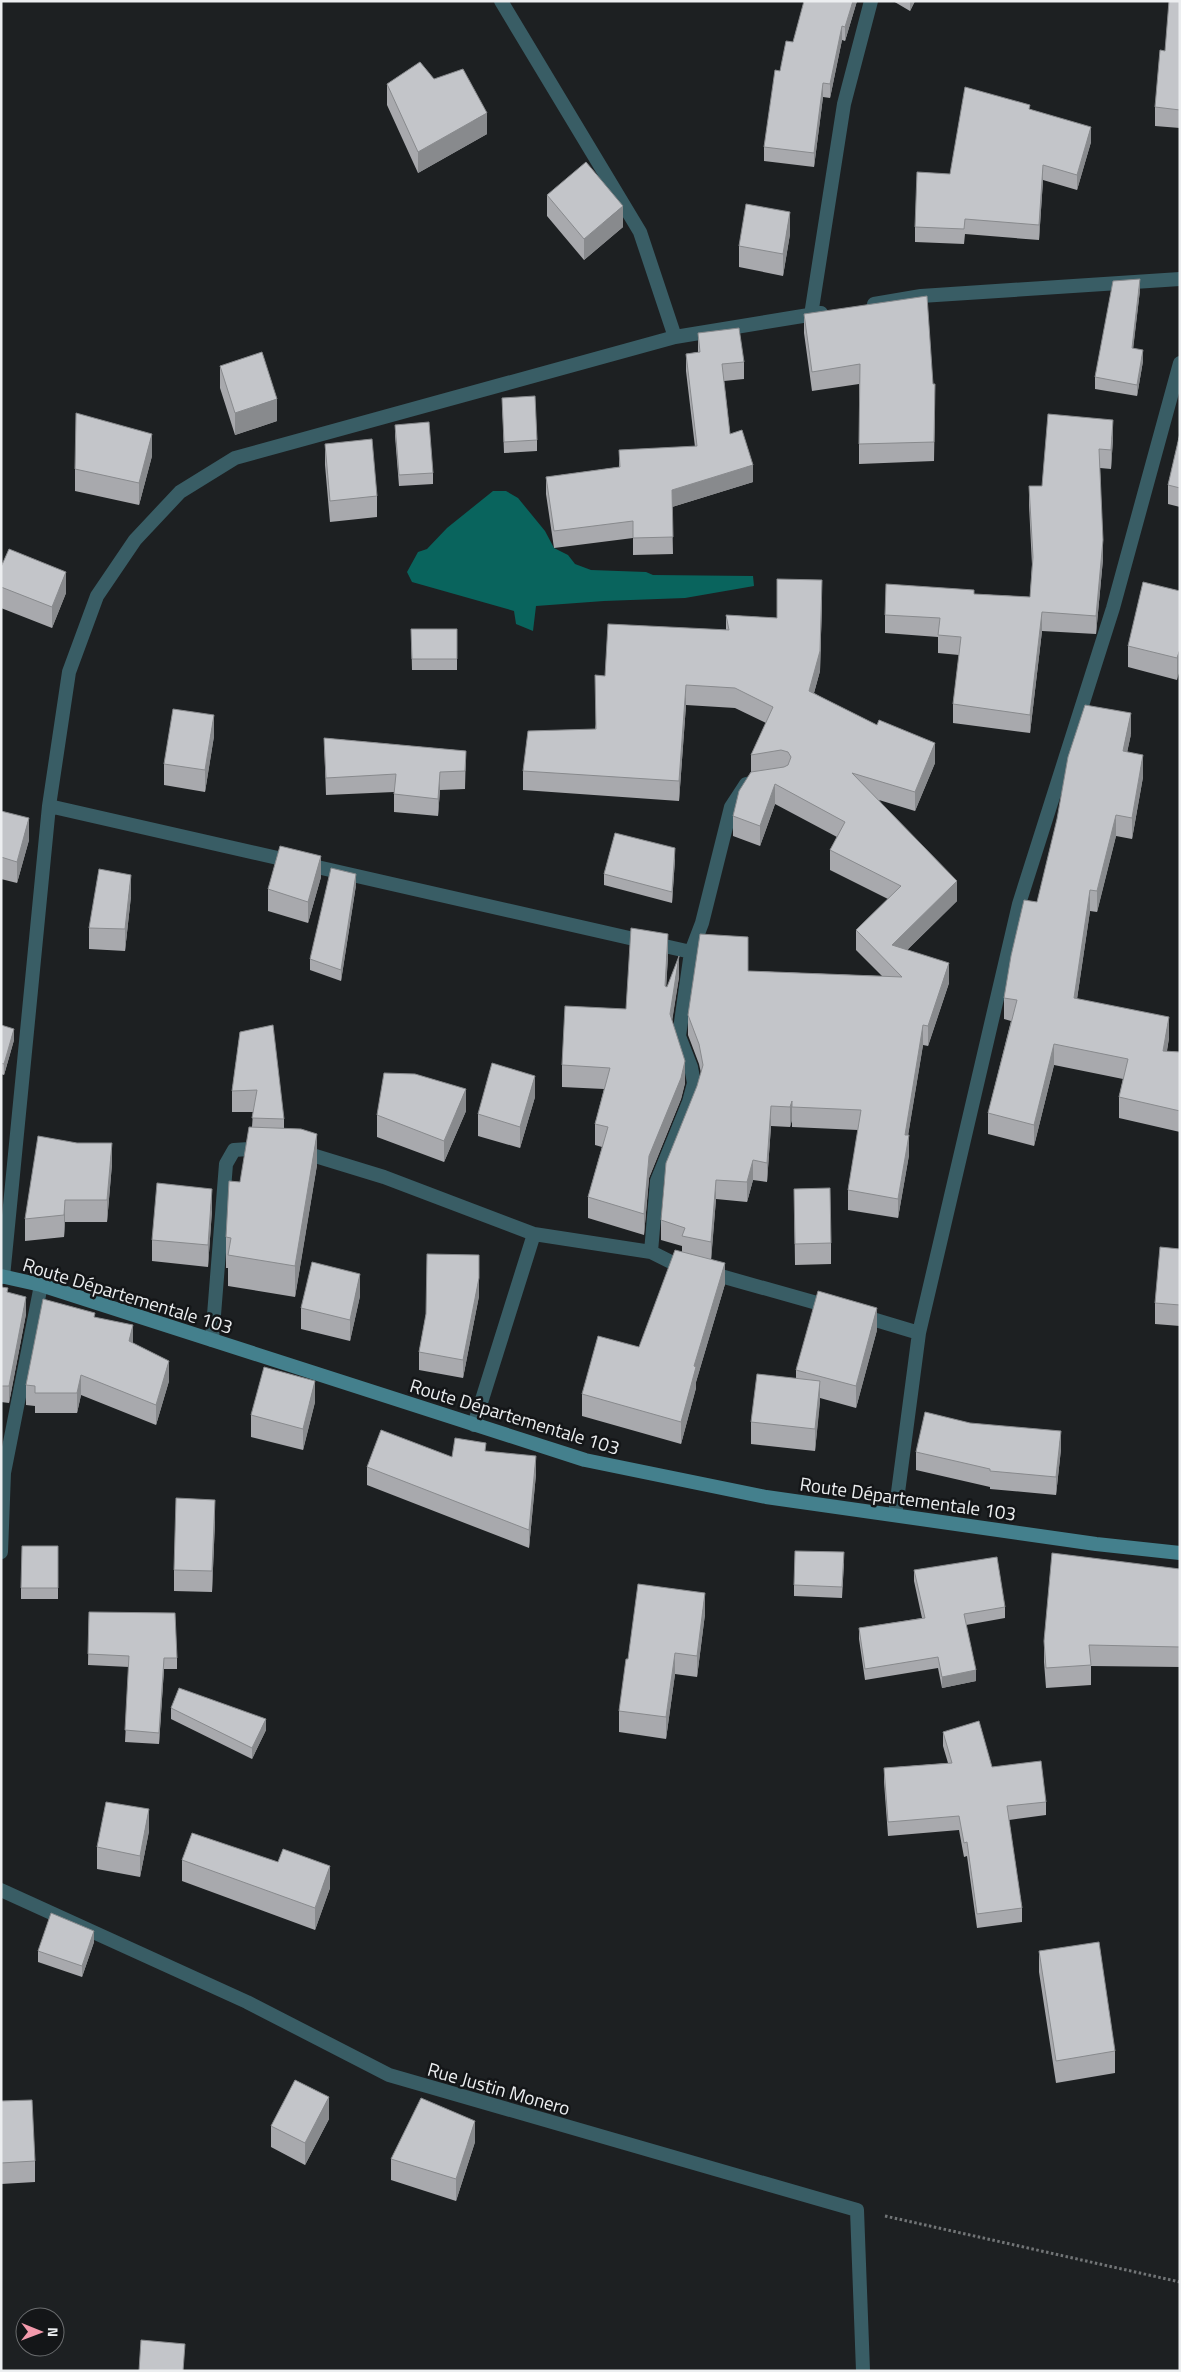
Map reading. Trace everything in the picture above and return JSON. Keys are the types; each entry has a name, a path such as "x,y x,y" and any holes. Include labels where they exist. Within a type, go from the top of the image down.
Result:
{"main road":[{"name":"Route Départementale 103","path":"2,1276 41,1285 585,1460 766,1496 1096,1544 1180,1553"}],"street":[{"path":"501,1 640,232 675,337"},
{"path":"811,315 844,104 872,1"},
{"path":"857,307 921,296 1180,279"},
{"path":"2,1276 49,806 69,672 96,596 135,540 180,492 235,458 675,337 838,310"},
{"path":"895,1515 919,1333 1018,904 1113,608 1180,363"},
{"path":"651,1252 657,1181 689,1102 694,1083 691,1067 679,1036 691,952 702,923 731,808 746,784 764,781"},
{"path":"49,806 691,952"},
{"path":"212,1340 226,1164 234,1150 260,1148 303,1151 357,1168 534,1234 651,1252 671,1262 704,1269 919,1333"},
{"path":"474,1425 534,1234"},
{"path":"1,1552 4,1473 41,1285"},
{"name":"Rue Justin Monero","path":"1,1890 247,2002 389,2075 857,2210"},
{"path":"857,2210 863,2371"}],"path":[{"path":"857,2210 1180,2282"}],"shaded area":[{"path":"493,491 506,491 518,498 545,531 554,548 568,555 575,564 591,570 646,572 653,575 753,576 754,586 685,598 536,606 533,631 516,624 514,611 412,582 407,572 418,552 427,549 447,528"}],"building":[{"path":"804,1 853,1 845,27 842,26 830,84 823,83 814,153 764,147 775,70 780,71 786,41 793,42"},
{"path":"1169,1 1180,1 1180,110 1155,107 1160,50 1165,51"},
{"path":"420,62 434,79 463,69 487,113 418,152 387,84"},
{"path":"965,87 1030,105 1029,109 1091,127 1077,175 1043,165 1039,225 965,219 964,229 915,227 917,172 950,174"},
{"path":"586,162 623,206 584,239 547,195"},
{"path":"746,204 790,212 783,254 739,246"},
{"path":"1140,279 1132,348 1143,350 1137,385 1095,377 1113,281"},
{"path":"927,296 933,384 935,384 934,442 859,444 860,364 812,372 804,314"},
{"path":"739,328 744,362 722,364 730,434 742,430 753,465 672,490 673,537 633,538 633,521 554,531 546,477 620,467 619,450 697,446 686,354 700,352 698,333"},
{"path":"262,352 277,399 235,413 220,366"},
{"path":"535,396 537,440 504,442 502,398"},
{"path":"76,413 152,434 139,483 75,469"},
{"path":"1048,414 1113,420 1111,450 1099,449 1103,540 1096,616 1042,612 1030,715 953,704 961,637 938,635 940,618 885,615 886,584 974,590 974,594 1030,597 1033,557 1029,486 1042,486"},
{"path":"429,422 433,473 399,475 395,425"},
{"path":"1180,433 1180,488 1168,485"},
{"path":"372,439 377,496 330,501 325,444"},
{"path":"9,549 66,572 52,607 1,587 1,567"},
{"path":"777,579 822,580 820,651 809,691 877,725 879,720 935,743 915,792 852,773 957,881 892,945 949,963 928,1026 923,1025 905,1135 909,1135 898,1199 848,1190 861,1110 792,1107 792,1101 790,1107 771,1106 767,1163 753,1160 747,1182 716,1180 711,1242 682,1236 685,1228 661,1220 666,1163 697,1086 703,1065 699,1044 688,1015 700,934 748,937 748,971 902,977 856,930 901,886 830,850 845,822 775,784 760,826 733,816 739,791 751,772 784,767 788,765 791,757 788,752 781,750 751,755 773,707 735,688 686,685 679,781 523,771 528,731 596,729 595,675 605,676 608,624 729,630 726,615 777,618"},
{"path":"1143,582 1180,591 1180,649 1177,658 1128,646"},
{"path":"411,629 457,629 457,659 412,659"},
{"path":"1085,705 1131,713 1123,751 1143,755 1132,818 1116,815 1097,891 1090,890 1074,998 1169,1017 1163,1051 1180,1052 1180,1111 1119,1097 1128,1059 1054,1044 1034,1125 988,1113 1017,1000 1004,998 1011,956 1024,900 1037,902 1057,819 1068,757"},
{"path":"173,709 214,715 205,770 164,764"},
{"path":"324,738 466,751 465,771 440,772 438,799 394,794 396,774 326,778"},
{"path":"1,811 29,818 17,862 1,857"},
{"path":"615,833 675,848 672,892 604,874"},
{"path":"280,846 321,856 308,902 268,889"},
{"path":"331,868 356,874 341,970 310,959"},
{"path":"99,869 131,875 125,929 89,928"},
{"path":"631,928 668,934 665,986 667,987 679,956 670,1014 685,1061 681,1078 649,1156 644,1214 588,1197 608,1127 595,1124 610,1068 562,1065 565,1006 626,1009"},
{"path":"1,1025 14,1029 4,1064 1,1063"},
{"path":"273,1025 284,1119 252,1118 257,1090 232,1091 240,1032"},
{"path":"492,1063 535,1076 520,1127 478,1114"},
{"path":"384,1073 415,1074 466,1089 444,1141 377,1115"},
{"path":"249,1127 301,1129 317,1134 295,1266 228,1255 231,1238 226,1237 229,1181 240,1182"},
{"path":"38,1136 77,1143 112,1143 107,1200 65,1200 64,1215 25,1219"},
{"path":"157,1183 212,1189 208,1245 152,1240"},
{"path":"830,1188 831,1243 795,1244 794,1189"},
{"path":"1160,1247 1180,1249 1180,1305 1155,1303"},
{"path":"675,1250 725,1263 694,1366 696,1367 681,1422 582,1394 598,1336 639,1347"},
{"path":"427,1254 479,1255 479,1278 463,1360 419,1352 426,1314"},
{"path":"312,1262 360,1274 350,1320 301,1308"},
{"path":"1,1287 8,1288 7,1292 26,1297 9,1386 1,1386"},
{"path":"818,1291 877,1308 856,1386 796,1370"},
{"path":"43,1299 95,1313 94,1317 133,1325 129,1341 169,1361 156,1405 81,1375 77,1393 35,1393 35,1386 26,1385"},
{"path":"264,1367 315,1381 303,1429 251,1415"},
{"path":"757,1374 820,1381 815,1429 751,1422"},
{"path":"925,1412 970,1423 1061,1431 1056,1477 990,1471 990,1469 916,1452"},
{"path":"381,1430 452,1457 455,1438 486,1443 485,1451 536,1456 529,1530 367,1467"},
{"path":"176,1498 215,1500 212,1571 174,1570"},
{"path":"22,1546 58,1546 58,1588 21,1588"},
{"path":"795,1551 844,1552 842,1587 794,1585"},
{"path":"1052,1553 1180,1569 1180,1647 1089,1645 1091,1665 1046,1668 1044,1641"},
{"path":"997,1557 1005,1607 964,1614 976,1670 942,1677 938,1657 865,1669 859,1628 925,1618 914,1570"},
{"path":"638,1584 705,1593 697,1656 675,1653 666,1717 619,1711"},
{"path":"89,1612 175,1613 177,1658 164,1658 159,1733 125,1730 129,1656 88,1654"},
{"path":"179,1688 266,1719 252,1748 171,1708"},
{"path":"979,1721 992,1767 1041,1761 1046,1802 1007,1806 1022,1908 977,1914 967,1842 964,1843 959,1816 888,1822 884,1768 952,1763 943,1732"},
{"path":"106,1802 149,1809 140,1856 97,1847"},
{"path":"192,1833 278,1862 283,1849 330,1866 315,1908 182,1860"},
{"path":"51,1913 94,1931 82,1966 38,1951"},
{"path":"1099,1942 1115,2051 1056,2061 1039,1951"},
{"path":"295,2080 329,2097 305,2143 271,2126"},
{"path":"421,2098 475,2121 456,2179 391,2159"},
{"path":"32,2100 35,2161 1,2163 1,2101"},
{"path":"141,2340 185,2344 183,2371 139,2371"}]}
